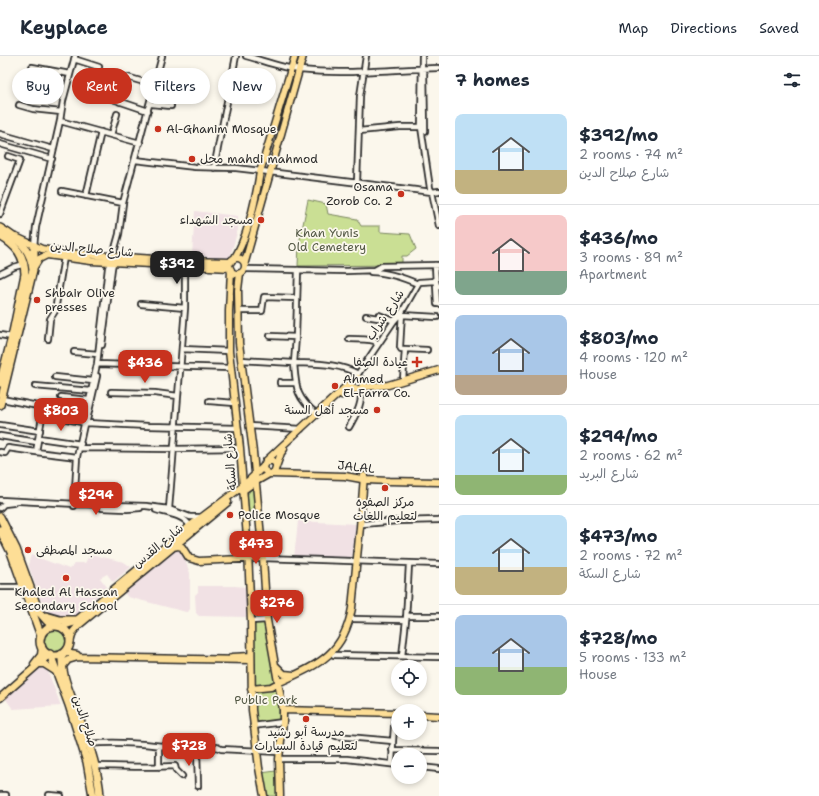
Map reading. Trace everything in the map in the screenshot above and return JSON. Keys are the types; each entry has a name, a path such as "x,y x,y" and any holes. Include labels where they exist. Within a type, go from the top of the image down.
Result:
{"highway":[{"path":"0,228 14,237 26,249 31,257 33,268"},
{"path":"0,236 16,248 21,254 25,264 25,274 12,337 0,382"},
{"path":"1,398 33,268 35,258 34,246"},
{"path":"0,517 16,549 23,579 23,587 41,636 42,646 44,650 50,654 56,655 64,652 70,643 68,633 59,626 47,621 40,613 23,579 0,530"},
{"path":"40,613 60,620 75,620"},
{"path":"41,636 47,628 59,626"},
{"name":"صلاح الدين","path":"64,652 62,667 65,680 86,736 95,766 100,796"},
{"name":"صلاح الدين","path":"50,654 55,671 69,705 87,762 93,796"}],"main road":[{"name":"شارع السكة","path":"264,796 253,726 248,556 240,448 230,368 229,311 231,264 238,252 248,223 258,188 260,172 295,56"},
{"name":"شارع السكة","path":"280,796 279,752 283,710 267,620 263,555 250,426 241,360 238,311 239,279 303,56"},
{"name":"شارع صلاح الدين","path":"14,237 42,249 113,259"},
{"name":"شارع صلاح الدين","path":"33,268 37,261 44,256 53,255 91,261 134,257 185,264 231,264"},
{"path":"241,259 243,268 235,273 231,264 241,259"},
{"path":"276,465 271,460 264,464 264,470 270,474 275,471 282,451 334,400 347,392 388,385 439,370"},
{"path":"356,378 363,382 359,389 352,386 356,378"},
{"name":"شارع القدس","path":"70,643 73,632 79,625 243,489 264,464 356,378"},
{"name":"JALAL","path":"276,465 294,472 439,482"},
{"name":"شارع القدس","path":"59,626 68,625 75,620 202,517 243,489 270,474"},
{"name":"JALAL","path":"270,474 365,478 439,478"},
{"path":"251,689 271,687 311,668 328,656 344,634 351,613 358,562 363,524 365,478"},
{"path":"280,693 281,688 285,683 317,668 334,654 345,637 353,619 365,478"},
{"path":"172,547 182,547 189,558 199,561 263,555"},
{"path":"0,694 38,660 41,655 42,646"},
{"path":"64,652 99,656 250,658"},
{"path":"0,698 50,654"},
{"path":"62,667 68,660 78,657 250,658"},
{"path":"39,664 44,664 55,671"},
{"path":"274,664 284,674 295,675"},
{"path":"283,710 391,713"},
{"path":"427,715 439,716"}],"street":[{"path":"69,56 99,67"},
{"path":"160,68 164,56"},
{"path":"161,68 164,56"},
{"path":"214,168 236,56"},
{"path":"246,56 300,70 364,71 439,68"},
{"path":"357,182 360,96 366,56"},
{"path":"423,56 422,127 439,226"},
{"path":"34,246 36,227 74,57"},
{"path":"32,67 70,74"},
{"path":"126,104 148,111"},
{"path":"75,505 88,400 98,364 108,268 120,241 126,203 150,104"},
{"path":"85,423 95,387 113,259 119,234 123,203 152,104 172,106"},
{"path":"19,105 33,109 61,112"},
{"path":"111,135 117,114"},
{"path":"60,121 140,143"},
{"path":"359,132 422,127"},
{"path":"86,196 101,132"},
{"path":"0,134 53,149"},
{"path":"0,144 52,159"},
{"path":"0,214 20,160 8,156"},
{"path":"136,160 214,168 236,168 432,192 439,191"},
{"path":"62,192 123,203"},
{"path":"48,338 50,319 55,311 64,257"},
{"path":"0,274 14,267 25,264"},
{"path":"169,509 185,308 185,264"},
{"path":"298,272 375,270 382,266 437,265 437,304 439,304"},
{"path":"243,268 298,272 379,272 418,284 419,282 438,284"},
{"path":"298,272 294,363 296,383 301,398 307,406 317,414"},
{"name":"شارع شراب","path":"356,378 394,321 402,314 418,284"},
{"path":"238,311 262,311 264,297 297,298"},
{"path":"141,304 185,308"},
{"path":"427,350 401,349 402,314 437,317"},
{"path":"366,316 378,318 378,315 394,321"},
{"path":"0,335 12,337"},
{"path":"270,336 296,337"},
{"path":"349,339 366,339 375,341 377,345"},
{"path":"182,349 229,351"},
{"path":"403,380 405,349"},
{"path":"74,352 98,354"},
{"path":"241,360 344,367 356,378"},
{"path":"98,364 230,368"},
{"path":"55,377 93,381"},
{"path":"280,382 296,383"},
{"path":"35,386 91,391"},
{"path":"348,427 359,410 361,392 359,389"},
{"path":"112,392 155,393 178,396"},
{"path":"61,397 88,400"},
{"path":"1,398 43,407 64,408 62,418 85,423 238,428"},
{"path":"209,401 235,402"},
{"path":"36,452 42,418 40,417 43,407"},
{"path":"0,425 40,431"},
{"path":"250,426 300,429"},
{"path":"0,436 81,447 173,449 240,448"},
{"path":"75,505 77,457 81,447"},
{"path":"0,452 5,453 8,448 77,457"},
{"name":"شارع السكة","path":"254,463 256,466 264,464"},
{"path":"0,500 127,509 154,509 178,517 187,522 190,526"},
{"path":"0,508 5,504 24,503 146,506 169,509 190,517 202,517"},
{"path":"363,524 397,521 439,520"},
{"path":"263,555 358,562 439,564"},
{"path":"402,656 409,564"},
{"path":"0,587 23,587"},
{"path":"353,619 439,616"},
{"path":"251,621 267,620"},
{"path":"334,654 439,657"},
{"path":"253,726 283,722"},
{"path":"336,736 393,741 392,748"},
{"path":"88,744 111,743 184,749 217,747 222,749 279,752"},
{"path":"159,746 159,767"},
{"path":"197,748 198,786"},
{"path":"427,751 439,752"},
{"path":"279,759 347,759 391,764"},
{"path":"95,766 175,766 176,770 182,776"},
{"path":"427,768 439,769"},
{"path":"0,795 6,796"},
{"path":"49,795 60,796"}],"shaded area":[{"path":"195,211 238,216 238,229 230,257 226,259 192,255"},
{"path":"298,521 356,524 352,559 294,558"},
{"path":"181,550 190,573 190,609 188,612 128,597 125,594 126,591 173,551"},
{"name":"Khaled Al Hassan Secondary School","path":"90,554 124,562 131,567 113,582 107,574 100,578 107,587 76,615 57,616 45,613 29,567 31,555 69,569 76,563 85,563"},
{"path":"198,586 247,587 249,617 199,616 196,613 195,595 198,592"},
{"path":"40,666 47,669 61,706 13,709 5,698"}],"green space":[{"name":"Khan Yunis Old Cemetery","path":"308,200 326,204 328,214 357,219 361,226 380,226 380,232 410,234 416,249 407,256 402,256 402,265 298,266 299,244"},
{"path":"253,487 257,518 249,522 247,495"},
{"name":"Public Park","path":"266,622 272,669 279,697 279,721 255,723 252,623"},
{"path":"51,630 59,630 66,637 66,645 59,652 51,652 44,645 44,637"},
{"path":"276,771 279,796 265,796 261,773"}],"place":[{"name":"Al-Ghanim Mosque","path":"158,129"},
{"name":"محل mahdi mahmod","path":"192,159"},
{"name":"Osama Zorob Co. 2","path":"401,194"},
{"name":"مسجد الشهداء","path":"261,220"},
{"name":"Shbair Olive presses","path":"37,300"},
{"name":"عيادة الصفا","path":"417,362"},
{"name":"Ahmed El-Farra Co.","path":"335,386"},
{"name":"مسجد أهل السنة","path":"377,410"},
{"name":"مركز الصفوه لتعليم اللغات","path":"385,488"},
{"name":"Police Mosque","path":"230,515"},
{"name":"مسجد المصطفى","path":"28,550"},
{"name":"Khaled Al Hassan Secondary School","path":"66,578"},
{"name":"مدرسة أبو رشيد لتعليم قيادة السيارات","path":"306,719"}]}
